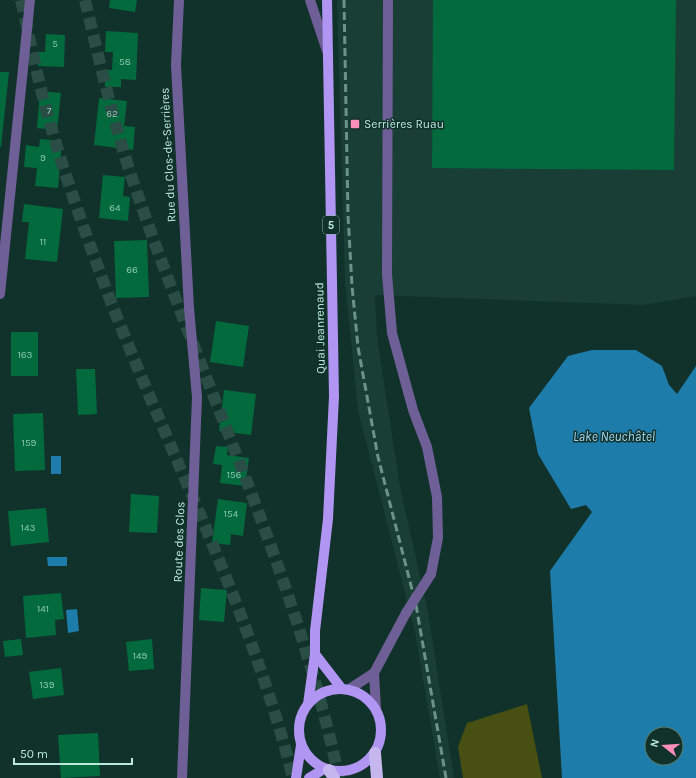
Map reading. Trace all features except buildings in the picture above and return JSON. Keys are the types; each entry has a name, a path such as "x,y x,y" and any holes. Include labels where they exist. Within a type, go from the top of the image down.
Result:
{"highway":[{"path":"375,753 377,778"}],"main road":[{"name":"Quai Jeanrenaud","path":"315,654 315,632 328,519 334,396 327,0"},
{"path":"315,654 345,689"},
{"name":"5","path":"308,704 315,654"},
{"path":"309,778 329,772 342,772 355,769 366,762 375,753 381,736 381,727 376,709 364,696 345,689 327,691 314,698 302,713 299,723 301,744 310,759 329,772"},
{"path":"296,778 301,744"}],"street":[{"path":"0,294 30,0"},
{"name":"Rue du Clos-de-Serrières","path":"179,0 176,64 189,308"},
{"path":"310,0 328,53"},
{"path":"376,709 374,673 406,613 431,574 438,538 437,497 427,447 413,410 392,333 387,274 388,1"},
{"name":"Route des Clos","path":"182,778 197,397 189,308"},
{"path":"345,689 374,673"}],"shaded area":[{"path":"337,0 696,0 696,296 643,305 375,295 377,337 400,487 428,612 454,778 440,778 415,632 358,410 345,282"}],"green space":[{"path":"527,704 542,778 463,778 458,747 467,723"}],"water":[{"name":"Lake Neuchâtel","path":"592,350 636,350 662,366 669,385 677,394 696,366 696,778 562,778 550,571 592,512 586,505 571,509 538,454 529,408 568,356"},
{"path":"51,456 61,456 61,474 51,474"},
{"path":"47,557 67,557 67,566 48,566"},
{"path":"77,609 79,631 68,633 66,610"}],"tunnel":[{"path":"21,0 45,105 66,177 82,224 132,354 232,593 276,716 293,778"},
{"path":"85,0 127,164 161,261 273,553 321,702 339,778"}],"railway":[{"path":"344,0 348,215 352,286 358,347 378,457 416,605 446,778"}],"place":[{"name":"Serrières Ruau","path":"355,124"}]}
